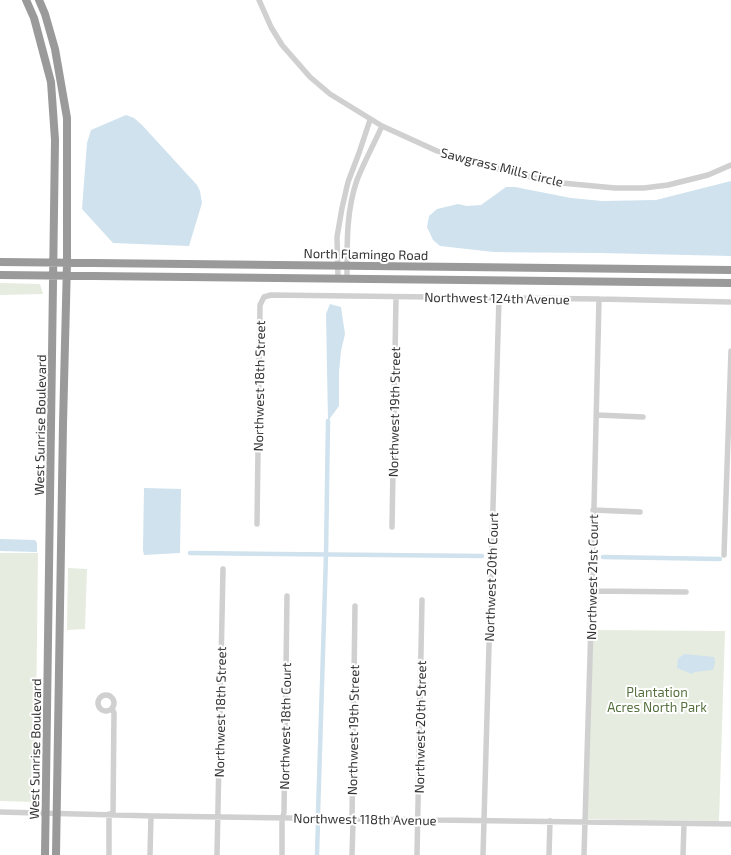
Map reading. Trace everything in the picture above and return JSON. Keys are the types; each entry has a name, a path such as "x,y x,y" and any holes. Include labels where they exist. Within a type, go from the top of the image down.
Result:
{"highway":[{"name":"West Sunrise Boulevard","path":"26,0 36,25 51,82 55,140 45,855"},
{"name":"West Sunrise Boulevard","path":"39,0 45,14 55,48 66,112 68,161 56,855"},
{"name":"North Flamingo Road","path":"0,262 731,270"},
{"name":"North Flamingo Road","path":"0,275 731,282"}],"street":[{"name":"Sawgrass Mills Circle","path":"259,0 271,27 291,56 310,77 330,94 370,120 443,153 478,164 551,182 615,188 644,188 668,185 708,175 731,165"},
{"path":"342,278 337,266 337,237 342,208 348,182 370,120"},
{"path":"342,278 347,266 347,241 350,207 357,180 382,126"},
{"name":"Northwest 124th Avenue","path":"264,297 271,295 731,302"},
{"name":"Northwest 18th Street","path":"257,524 260,306 264,297"},
{"name":"Northwest 19th Street","path":"392,527 396,297"},
{"name":"Northwest 20th Court","path":"484,855 499,298"},
{"name":"Northwest 21st Court","path":"584,855 599,299"},
{"path":"724,555 731,351"},
{"path":"597,415 643,417"},
{"path":"593,510 640,512"},
{"name":"Northwest 18th Street","path":"217,855 223,569"},
{"path":"592,591 686,592"},
{"name":"Northwest 18th Court","path":"282,855 285,797 287,596"},
{"name":"Northwest 20th Street","path":"417,855 422,600"},
{"name":"Northwest 19th Street","path":"352,855 355,606"},
{"path":"109,855 114,713 112,708"},
{"name":"Northwest 118th Avenue","path":"0,812 151,816 731,824"},
{"path":"150,855 151,816"},
{"path":"549,855 550,821"},
{"path":"683,855 684,824"}],"green space":[{"path":"0,283 40,284 43,294 0,295"},
{"path":"0,553 38,553 35,802 0,801"},
{"path":"68,568 87,569 85,629 67,630"},
{"name":"Plantation Acres North Park","path":"593,630 725,631 719,821 587,819"}],"water":[{"path":"126,115 134,118 142,125 197,185 200,191 202,203 189,246 113,243 82,209 87,143 91,130"},
{"path":"731,181 731,256 494,252 440,246 433,240 427,227 429,216 437,209 458,204 467,206 481,205 506,187 515,187 571,198 602,201 656,200"},
{"path":"330,304 341,307 345,334 341,351 339,372 339,406 328,421 326,314"},
{"path":"144,488 181,489 180,553 144,555"},
{"path":"0,539 35,540 37,543 37,552 0,551"},
{"path":"684,654 714,657 715,662 713,670 694,672 692,674 677,668 678,659"}],"waterway":[{"path":"318,814 326,555 328,421"},
{"path":"190,553 482,556"},
{"path":"603,557 720,559"},
{"path":"317,855 318,821"}]}
